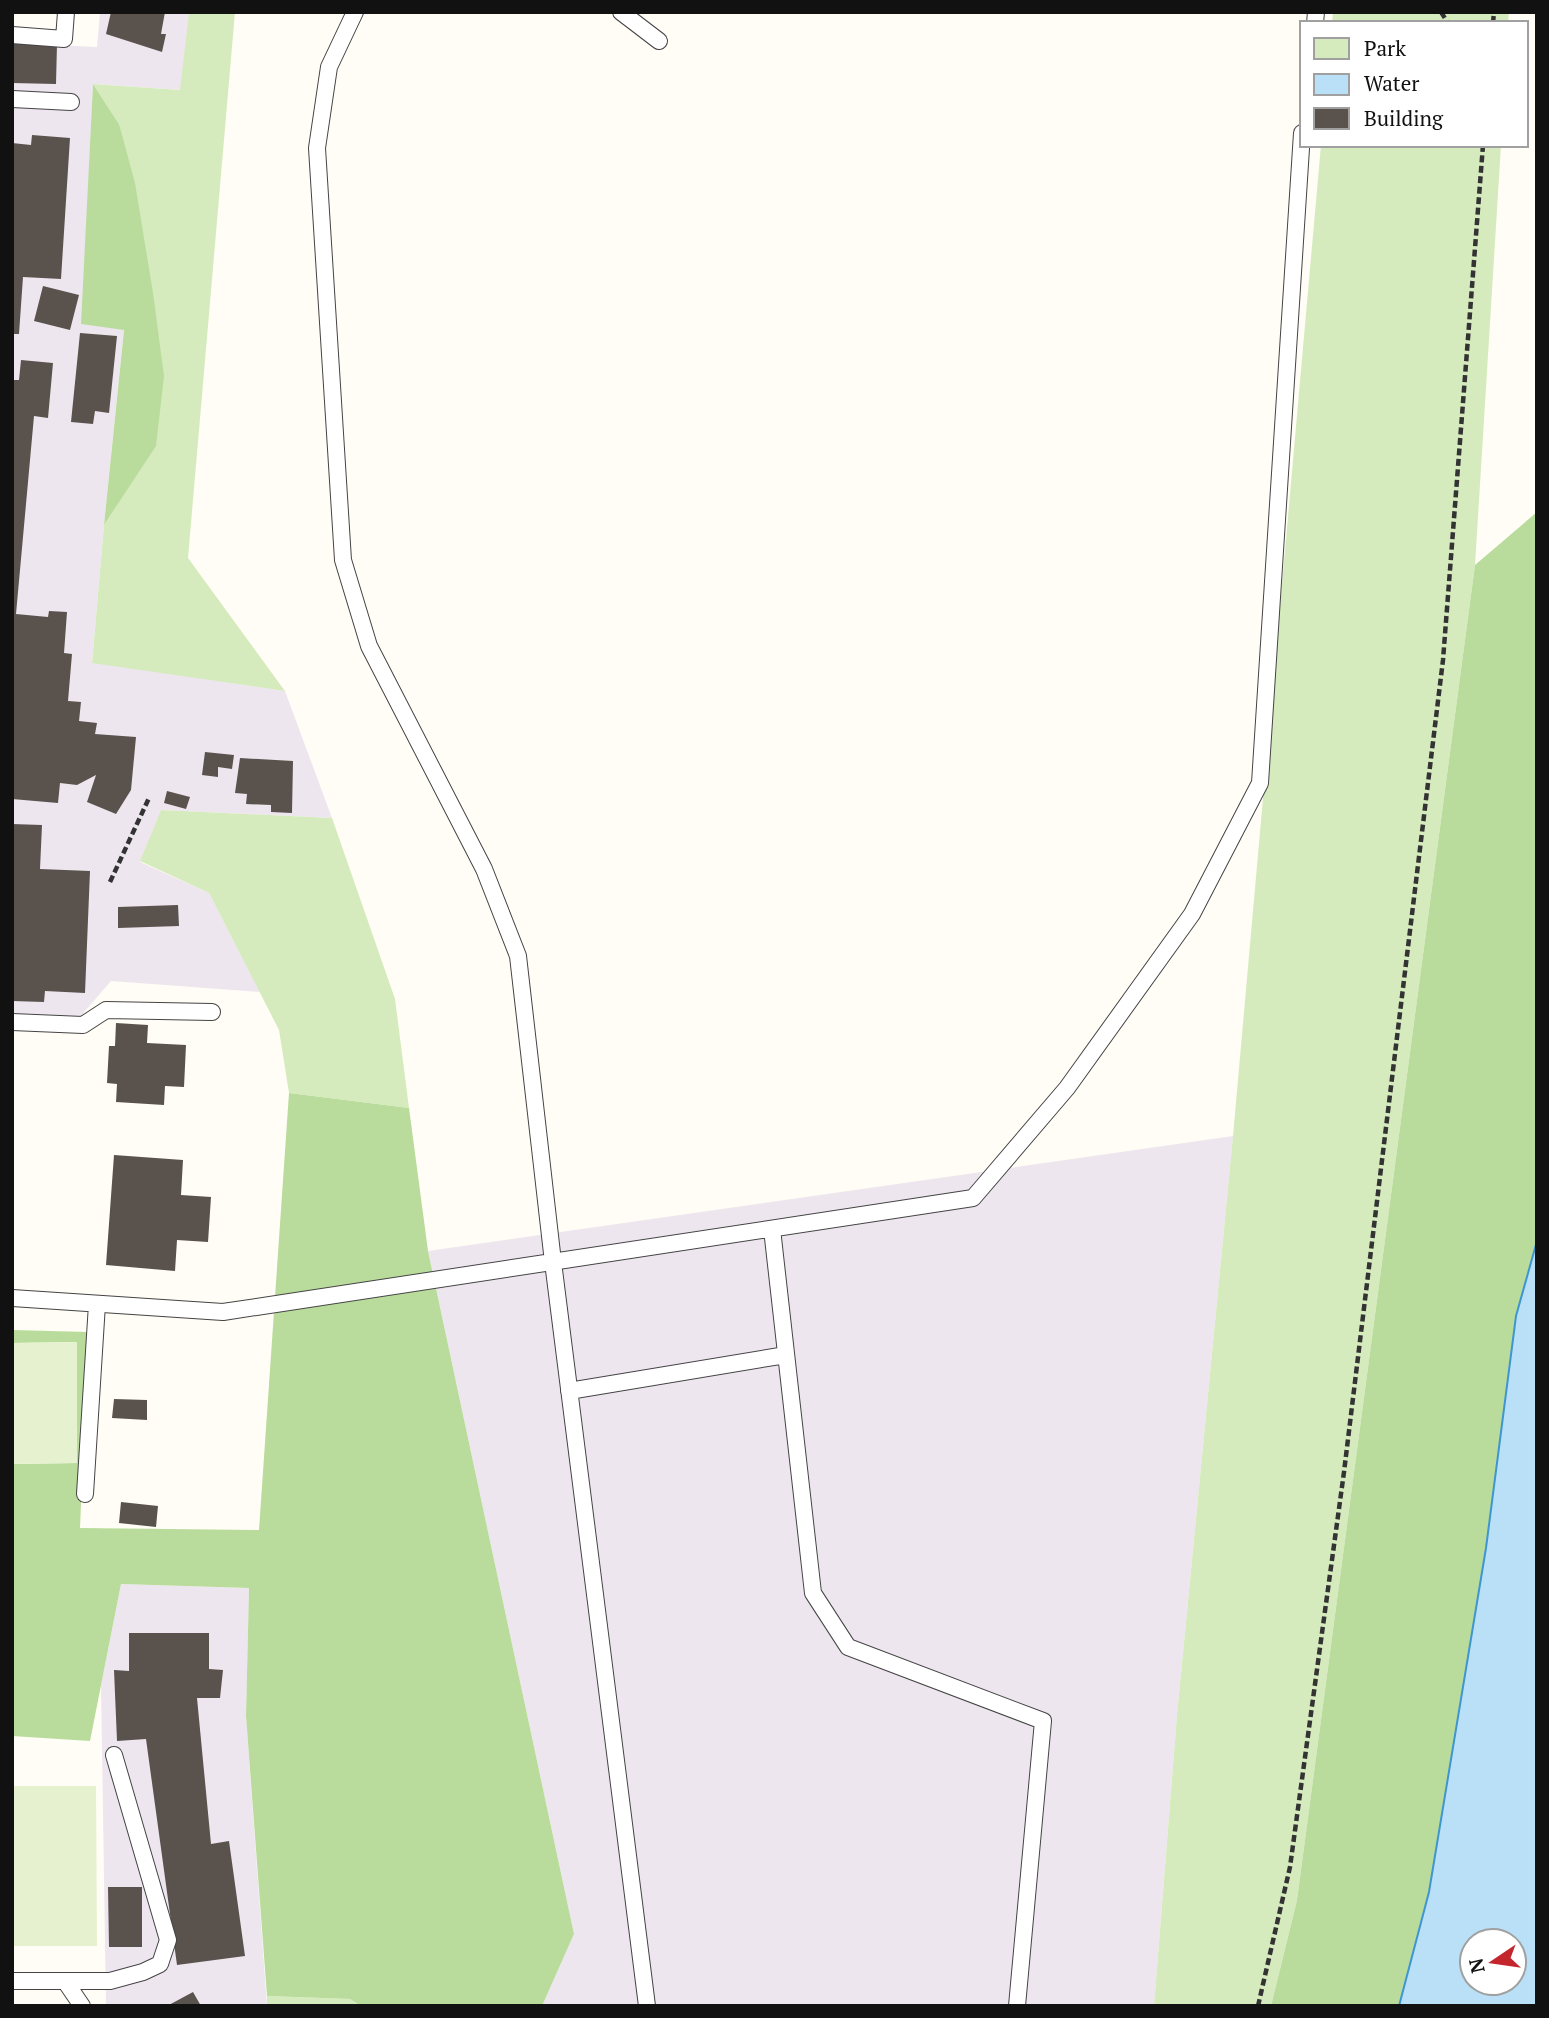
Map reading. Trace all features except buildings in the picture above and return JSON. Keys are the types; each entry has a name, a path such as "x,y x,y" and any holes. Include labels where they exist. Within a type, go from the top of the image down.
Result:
{"lane":[{"path":"12,35 64,39 66,12"},
{"path":"355,12 329,68 317,148 343,559 369,646 484,869 518,956 553,1262 646,2006"},
{"path":"621,12 659,41"},
{"path":"12,99 71,102"},
{"path":"12,1298 223,1312 973,1198 1067,1088 1192,914 1261,783 1301,147"},
{"path":"12,1022 83,1025 106,1010 212,1012"},
{"path":"772,1229 813,1593 848,1647 1043,1721 1017,2006"},
{"path":"85,1493 97,1304"},
{"path":"569,1391 786,1355"},
{"path":"12,1981 110,1981 143,1972 160,1964 165,1953 168,1940 114,1755"},
{"path":"65,1981 82,2006"}],"path":[{"path":"1258,2006 1290,1867 1344,1472 1443,660 1483,147"},
{"path":"110,881 149,798"}],"shaded area":[{"path":"100,12 189,12 181,90 93,84 82,324 124,329 92,662 285,691 332,818 161,810 140,862 209,893 260,992 111,981 79,1018 12,1014 12,43 97,47"},
{"path":"1233,1136 1177,1715 1154,2006 542,2006 574,1934 428,1251"},
{"path":"121,1584 249,1588 246,1716 267,2006 106,2006 101,1685"}],"green space":[{"path":"189,12 235,12 188,558 285,691 92,663 104,525 155,446 119,124 93,84 180,90"},
{"path":"1333,12 1509,12 1508,21 1332,21"},
{"path":"93,84 119,124 135,183 164,376 156,446 104,525 124,330 81,324"},
{"path":"1321,147 1501,147 1475,565 1297,1900 1271,2006 1154,2006 1177,1715 1233,1136"},
{"path":"1537,512 1537,1241 1516,1316 1486,1548 1429,1892 1399,2006 1271,2006 1297,1900 1475,565"},
{"path":"161,810 332,818 395,999 409,1108 289,1093 279,1030 209,893 140,861"},
{"path":"289,1093 409,1108 428,1251 574,1934 542,2006 361,2006 350,1999 267,1996 246,1716 249,1588 121,1584 90,1741 12,1736 12,1464 77,1463 77,1342 12,1343 12,1330 88,1332 80,1528 259,1530"},
{"path":"77,1342 77,1463 12,1464 12,1343"},
{"path":"12,1786 96,1786 97,1946 12,1946"},
{"path":"267,1996 350,1999 361,2006 267,2006"}],"water":[{"path":"1537,1241 1537,2006 1399,2006 1429,1892 1486,1548 1516,1316"}]}
